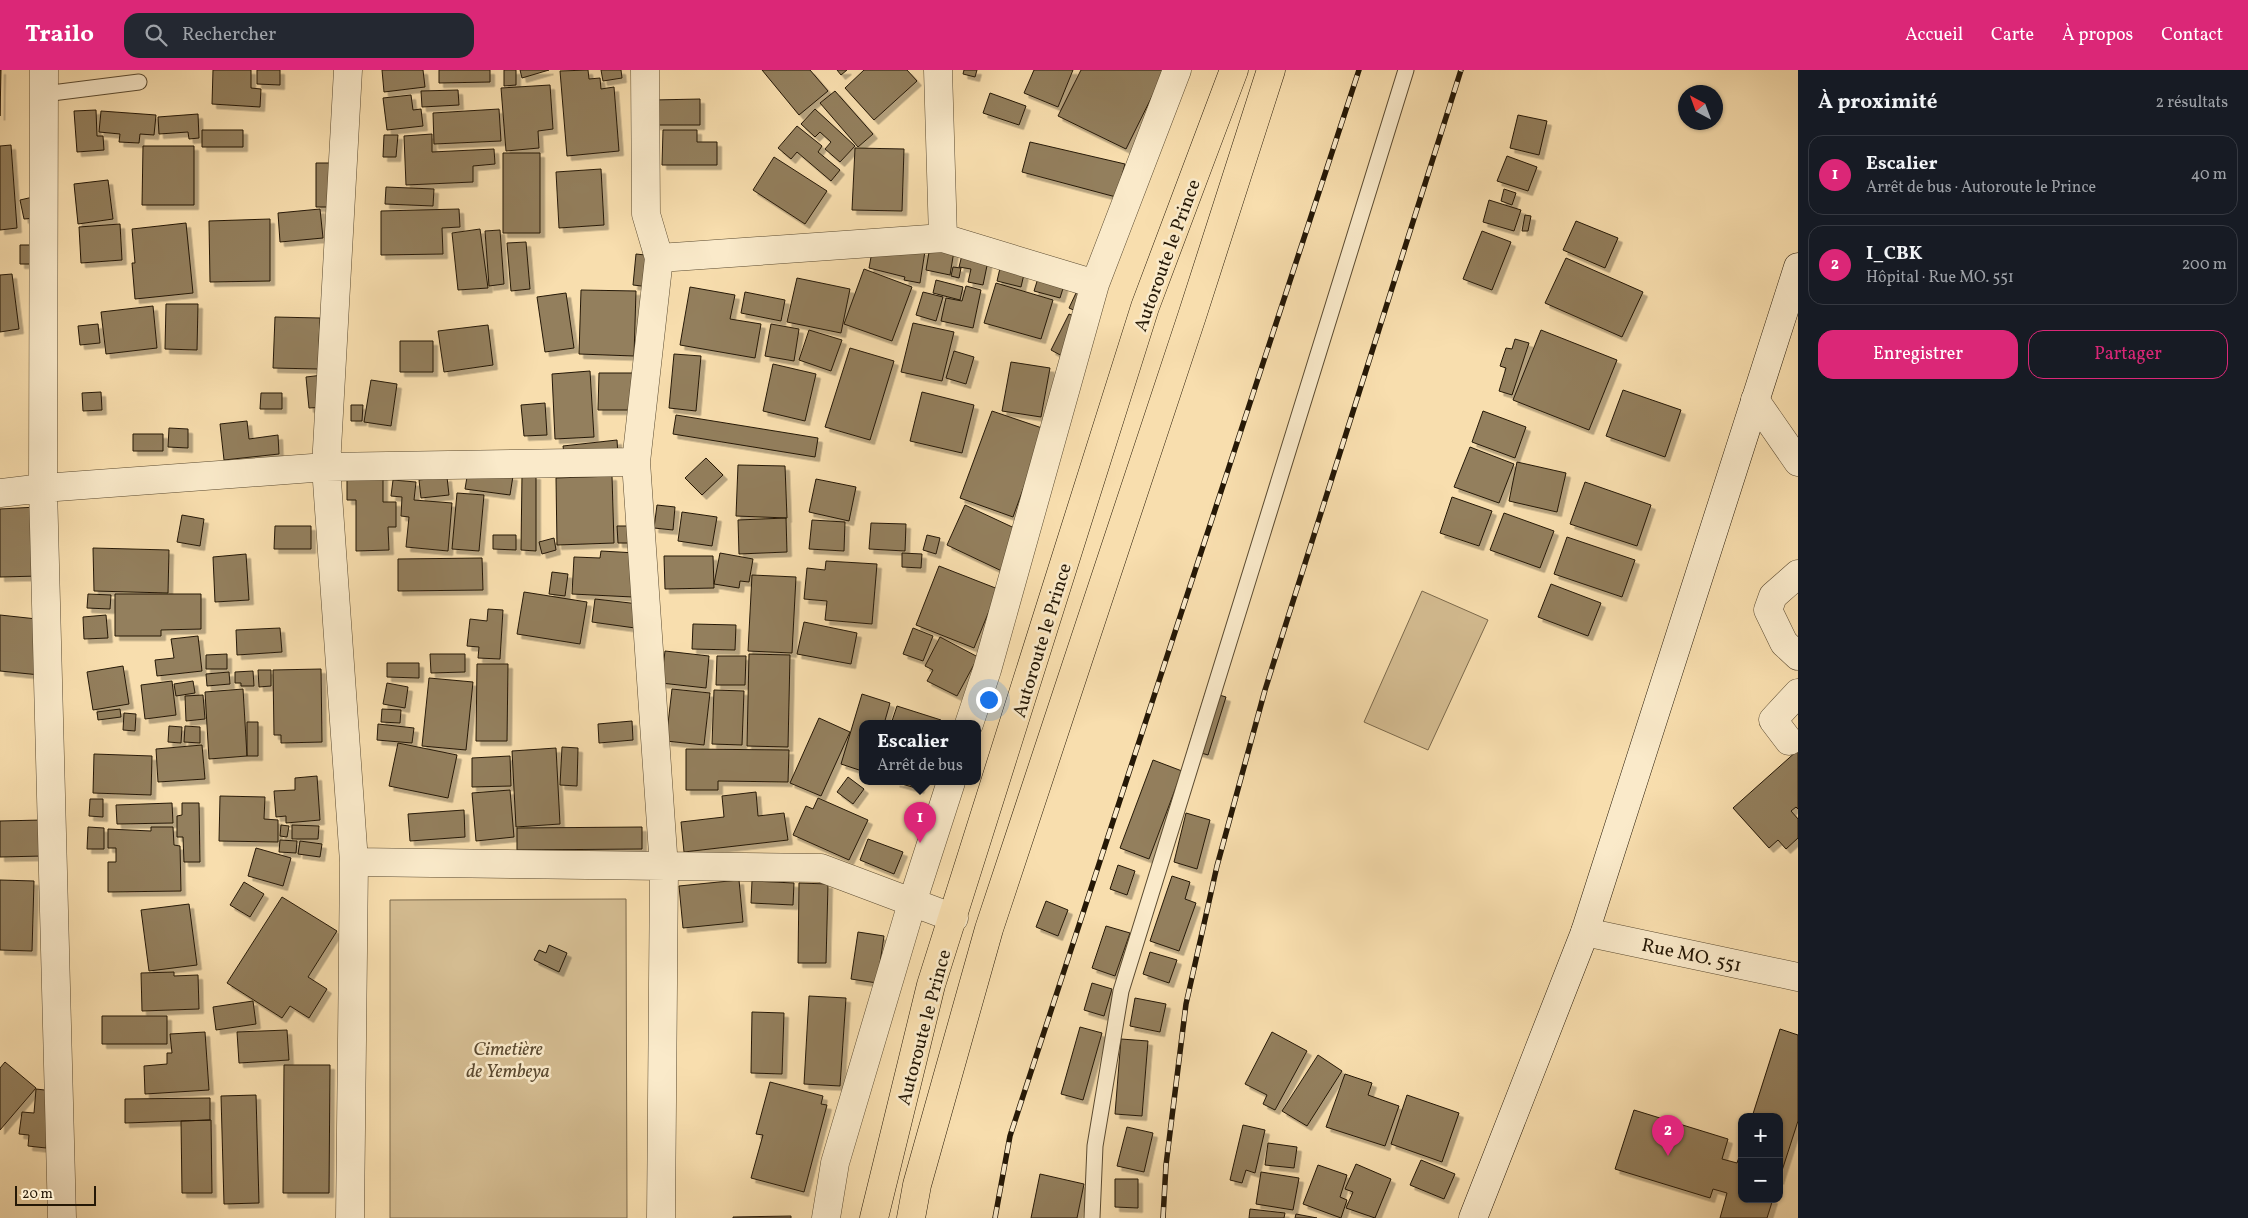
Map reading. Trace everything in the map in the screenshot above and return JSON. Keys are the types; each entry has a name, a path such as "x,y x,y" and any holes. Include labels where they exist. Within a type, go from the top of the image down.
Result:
{"main road":[{"name":"Autoroute le Prince","path":"874,1218 931,985 954,918 1145,307 1234,70"},
{"name":"Autoroute le Prince","path":"911,1218 917,1185 989,929 1271,70"}],"street":[{"path":"348,70 326,467 354,862 350,1218"},
{"path":"645,70 646,214 659,258 636,462 664,868 661,1218"},
{"path":"938,70 943,238"},
{"path":"970,720 987,670 1095,284 1176,70"},
{"path":"44,82 43,488 62,1218"},
{"path":"659,258 943,238 1095,284"},
{"path":"1474,1218 1585,932 1798,267"},
{"path":"1755,400 1798,462"},
{"path":"0,493 43,488 326,467 636,462"},
{"path":"1798,574 1773,596 1768,610 1784,643 1798,656"},
{"path":"1789,741 1773,720 1798,693"},
{"path":"826,1218 835,1163 912,903 950,785"},
{"path":"354,862 664,868 821,868 954,918"},
{"name":"Rue MO. 551","path":"1585,932 1798,977"}],"lane":[{"path":"1092,1218 1095,1146 1121,991 1406,70"},
{"path":"44,82 139,82"}],"green space":[{"path":"1422,591 1488,620 1428,750 1364,722"},
{"name":"Cimetière de Yembeya","path":"626,899 627,1218 390,1218 390,900"}],"building":[{"path":"0,70 1,70 0,116"},
{"path":"213,70 251,70 251,88 261,89 260,107 212,104"},
{"path":"257,70 280,70 280,85 257,84"},
{"path":"382,70 423,70 425,87 384,92"},
{"path":"439,70 490,70 490,82 439,83"},
{"path":"504,70 516,70 516,85 504,86"},
{"path":"520,70 549,70 522,78"},
{"path":"588,70 589,79 600,78 601,89 614,87 619,151 567,156 560,71"},
{"path":"601,70 621,70 622,78 603,81"},
{"path":"762,70 810,70 828,91 799,115"},
{"path":"837,70 847,70 841,75"},
{"path":"864,70 907,70 917,81 874,120 845,88"},
{"path":"964,70 977,70 975,77 963,74"},
{"path":"1034,70 1073,70 1058,107 1024,93"},
{"path":"1081,70 1165,70 1126,149 1058,116"},
{"path":"550,85 553,129 538,131 539,148 506,151 501,88"},
{"path":"458,90 459,105 422,107 421,91"},
{"path":"835,91 873,134 858,147 820,103"},
{"path":"990,93 1026,106 1019,125 983,113"},
{"path":"411,95 413,110 421,109 423,126 387,130 383,98"},
{"path":"700,99 700,125 653,125 653,100"},
{"path":"499,109 501,141 434,144 433,113"},
{"path":"815,109 855,146 840,162 825,149 831,142 820,132 815,137 801,124"},
{"path":"96,110 97,136 103,136 104,150 77,152 74,111"},
{"path":"101,111 156,115 154,135 140,134 139,143 119,142 120,134 99,132"},
{"path":"198,114 199,138 189,139 188,132 159,134 158,117"},
{"path":"1518,115 1547,121 1539,155 1510,148"},
{"path":"797,126 822,146 818,152 840,170 831,181 797,152 791,159 778,148"},
{"path":"202,130 243,130 243,147 202,147"},
{"path":"663,130 697,130 697,142 717,142 717,165 662,165"},
{"path":"432,134 432,152 494,149 495,164 473,166 473,182 406,185 404,136"},
{"path":"384,135 398,135 396,157 383,157"},
{"path":"1030,142 1125,164 1116,197 1022,172"},
{"path":"11,145 17,228 0,230 0,146"},
{"path":"143,146 194,146 194,205 142,205"},
{"path":"855,148 904,149 902,211 852,210"},
{"path":"503,153 540,153 540,233 503,233"},
{"path":"1507,156 1537,167 1528,191 1497,181"},
{"path":"774,157 827,191 805,224 753,190"},
{"path":"316,163 337,163 337,207 316,207"},
{"path":"601,169 604,225 559,228 556,172"},
{"path":"108,180 113,219 78,224 74,184"},
{"path":"386,187 434,189 433,206 385,204"},
{"path":"1504,189 1516,193 1512,205 1501,201"},
{"path":"33,197 36,218 24,219 20,200"},
{"path":"1489,200 1521,210 1514,231 1483,222"},
{"path":"320,209 323,238 280,242 278,213"},
{"path":"459,209 460,227 442,228 443,254 381,255 381,211"},
{"path":"1525,215 1531,216 1528,231 1522,231"},
{"path":"270,219 270,281 210,282 209,221"},
{"path":"1576,221 1618,238 1605,268 1563,250"},
{"path":"186,223 193,293 135,299 132,263 135,263 132,229"},
{"path":"120,224 122,260 81,263 79,227"},
{"path":"480,229 488,288 458,290 452,233"},
{"path":"500,230 504,284 489,286 485,231"},
{"path":"1482,231 1511,242 1492,290 1463,279"},
{"path":"526,242 530,289 511,291 507,243"},
{"path":"20,245 35,245 35,264 20,264"},
{"path":"873,246 925,251 920,283 904,280 905,277 869,268"},
{"path":"930,246 954,251 950,275 926,270"},
{"path":"963,251 989,256 983,285 968,282 971,269 959,267"},
{"path":"636,254 654,256 650,287 633,285"},
{"path":"1566,258 1643,292 1622,337 1545,303"},
{"path":"1001,264 1025,270 1021,287 997,281"},
{"path":"953,267 961,268 959,278 951,276"},
{"path":"864,269 912,287 892,341 844,324"},
{"path":"12,274 19,329 0,332 0,275"},
{"path":"1039,275 1065,282 1060,298 1034,291"},
{"path":"797,278 850,289 841,333 787,322"},
{"path":"936,280 963,287 960,300 933,293"},
{"path":"996,283 1053,300 1041,339 984,323"},
{"path":"966,286 981,290 973,328 941,321 946,298 962,301"},
{"path":"690,287 735,295 730,319 761,324 755,358 680,345"},
{"path":"581,290 636,291 634,356 579,354"},
{"path":"745,292 785,300 781,321 741,313"},
{"path":"923,292 943,297 936,321 916,315"},
{"path":"566,293 574,348 545,352 537,297"},
{"path":"1076,293 1092,300 1085,315 1069,308"},
{"path":"166,304 198,304 197,350 165,349"},
{"path":"153,306 157,348 106,354 101,312"},
{"path":"1069,314 1080,319 1062,356 1051,350"},
{"path":"275,317 320,318 318,369 273,368"},
{"path":"913,323 954,332 942,381 901,372"},
{"path":"98,324 100,343 80,345 78,326"},
{"path":"771,324 799,329 794,361 765,356"},
{"path":"488,325 493,365 444,372 438,331"},
{"path":"809,330 842,340 831,371 799,360"},
{"path":"1541,330 1617,360 1589,430 1513,400"},
{"path":"1515,339 1529,343 1512,395 1499,391 1506,368 1500,366 1506,348 1512,349"},
{"path":"400,341 433,341 433,372 400,372"},
{"path":"850,348 894,361 870,440 825,427"},
{"path":"954,351 974,357 966,384 946,378"},
{"path":"674,354 701,356 696,411 669,408"},
{"path":"1011,362 1050,368 1041,417 1002,411"},
{"path":"773,364 816,374 805,421 763,411"},
{"path":"590,371 594,437 555,439 552,374"},
{"path":"599,373 635,373 634,410 598,410"},
{"path":"323,375 325,407 309,408 306,377"},
{"path":"371,380 397,384 391,426 364,422"},
{"path":"1623,390 1681,410 1665,457 1606,436"},
{"path":"101,392 102,410 83,411 82,393"},
{"path":"922,392 974,405 962,453 910,441"},
{"path":"261,393 282,393 282,409 260,409"},
{"path":"545,403 547,435 524,436 521,405"},
{"path":"351,405 363,405 362,421 351,421"},
{"path":"992,411 1045,429 1013,517 960,498"},
{"path":"1483,411 1526,427 1515,458 1472,442"},
{"path":"676,415 818,438 815,457 673,434"},
{"path":"247,421 249,439 278,435 279,454 224,460 220,424"},
{"path":"169,428 188,429 188,448 168,447"},
{"path":"133,434 163,434 163,451 133,451"},
{"path":"617,440 618,455 565,461 563,446"},
{"path":"1470,447 1514,464 1499,503 1454,487"},
{"path":"706,458 723,475 702,495 685,478"},
{"path":"1517,462 1566,473 1557,512 1509,501"},
{"path":"738,465 785,466 787,518 736,516"},
{"path":"468,471 513,476 510,495 465,489"},
{"path":"383,473 383,502 396,502 396,527 388,527 389,550 356,551 356,500 347,500 347,474"},
{"path":"522,475 536,475 536,551 521,550"},
{"path":"612,476 614,543 557,545 556,478"},
{"path":"447,477 449,495 421,498 419,480"},
{"path":"816,479 856,487 849,521 809,512"},
{"path":"393,480 416,482 414,500 452,503 448,551 406,547 409,517 401,516 402,497 391,496"},
{"path":"1585,482 1651,505 1637,546 1570,524"},
{"path":"457,493 484,495 479,551 452,549"},
{"path":"1452,497 1492,511 1479,546 1440,533"},
{"path":"657,505 675,507 673,530 654,528"},
{"path":"965,505 1025,533 1006,573 947,545"},
{"path":"37,507 39,576 0,577 0,509"},
{"path":"682,512 717,517 712,546 678,541"},
{"path":"1504,513 1554,531 1540,568 1490,550"},
{"path":"182,515 204,519 200,546 177,542"},
{"path":"786,518 787,552 739,554 738,520"},
{"path":"812,520 845,522 844,551 809,549"},
{"path":"871,523 906,524 905,551 869,549"},
{"path":"275,526 311,526 311,549 274,549"},
{"path":"617,526 633,526 633,543 618,543"},
{"path":"493,535 516,535 516,550 493,549"},
{"path":"927,535 940,538 936,554 923,550"},
{"path":"1567,537 1635,560 1622,597 1554,574"},
{"path":"554,538 556,550 542,554 539,542"},
{"path":"93,548 169,550 168,593 94,591"},
{"path":"601,551 636,553 633,597 572,594 574,557 600,558"},
{"path":"720,553 753,559 749,582 740,581 739,588 714,584"},
{"path":"902,553 922,554 921,568 902,567"},
{"path":"246,554 249,600 215,602 213,557"},
{"path":"664,556 713,556 714,588 665,589"},
{"path":"482,558 483,590 398,591 398,559"},
{"path":"826,561 877,564 872,624 825,620 827,601 804,599 807,568 825,570"},
{"path":"939,566 998,589 974,648 916,625"},
{"path":"552,572 568,574 565,596 549,594"},
{"path":"752,575 796,577 792,653 748,651"},
{"path":"1551,584 1601,603 1588,636 1538,617"},
{"path":"524,592 587,602 580,644 517,634"},
{"path":"88,594 111,595 110,609 87,608"},
{"path":"115,594 201,594 201,629 161,630 161,636 115,636"},
{"path":"595,599 639,604 635,628 592,622"},
{"path":"488,609 503,610 500,659 478,658 479,647 467,646 470,619 487,621"},
{"path":"0,615 46,620 40,675 0,671"},
{"path":"106,615 108,638 84,639 83,617"},
{"path":"804,622 857,633 851,664 797,654"},
{"path":"693,624 736,625 735,650 692,649"},
{"path":"280,628 282,652 237,655 236,630"},
{"path":"913,628 933,636 923,661 903,654"},
{"path":"198,636 202,671 157,676 155,660 174,658 171,639"},
{"path":"940,637 978,657 957,696 927,681 933,670 925,666"},
{"path":"665,651 709,656 706,688 661,683"},
{"path":"227,654 227,669 206,669 206,655"},
{"path":"430,654 465,654 465,672 431,673"},
{"path":"749,654 790,655 788,747 747,746"},
{"path":"717,656 746,656 745,685 716,685"},
{"path":"387,663 419,663 419,678 387,677"},
{"path":"477,664 508,664 507,741 476,741"},
{"path":"123,666 129,704 93,710 87,672"},
{"path":"321,669 322,742 281,743 281,735 274,735 273,670"},
{"path":"258,670 271,670 271,686 259,687"},
{"path":"253,671 254,686 241,686 241,683 235,683 235,672"},
{"path":"229,672 230,684 207,686 206,674"},
{"path":"429,678 473,682 466,750 422,746"},
{"path":"172,681 176,715 145,719 141,685"},
{"path":"193,681 195,693 176,696 174,684"},
{"path":"387,683 408,687 405,708 383,704"},
{"path":"243,689 247,756 209,759 205,692"},
{"path":"672,689 710,693 704,745 666,741"},
{"path":"714,690 744,691 742,745 712,744"},
{"path":"1206,691 1226,697 1208,755 1188,749"},
{"path":"862,694 890,703 885,720 859,720 859,770 841,764"},
{"path":"203,695 205,719 186,721 185,696"},
{"path":"897,706 941,720 892,720"},
{"path":"120,709 121,717 98,720 97,712"},
{"path":"382,709 401,710 400,723 381,722"},
{"path":"124,713 136,714 135,731 123,730"},
{"path":"819,718 850,732 821,796 790,783"},
{"path":"632,721 633,740 599,743 598,724"},
{"path":"247,722 258,722 258,756 247,756"},
{"path":"378,724 414,728 412,743 377,740"},
{"path":"169,726 182,727 181,743 168,742"},
{"path":"185,726 200,727 200,743 184,742"},
{"path":"398,743 457,755 448,798 389,786"},
{"path":"202,745 205,779 158,782 156,749"},
{"path":"562,747 578,748 577,786 560,785"},
{"path":"556,748 560,824 516,827 512,751"},
{"path":"686,749 789,750 788,782 718,781 718,790 686,790"},
{"path":"1798,750 1798,809 1796,807 1791,811 1798,819 1798,838 1786,849 1778,840 1769,848 1733,808"},
{"path":"94,754 152,756 151,795 93,793"},
{"path":"510,756 511,786 472,787 472,758"},
{"path":"1153,760 1182,771 1149,859 1120,848"},
{"path":"317,776 320,820 286,823 286,816 276,817 274,791 295,790 295,778"},
{"path":"848,777 864,789 853,804 837,792"},
{"path":"905,785 921,785 919,789"},
{"path":"510,790 514,837 476,841 472,793"},
{"path":"756,792 758,816 784,813 788,840 684,852 681,822 724,817 722,796"},
{"path":"220,796 265,797 264,819 278,820 278,842 219,841"},
{"path":"818,798 868,820 849,860 793,835 806,806 813,809"},
{"path":"90,799 103,799 103,817 89,816"},
{"path":"172,803 173,823 117,824 116,805"},
{"path":"182,803 199,803 200,862 184,862 183,837 177,837 177,816 182,815"},
{"path":"464,810 465,837 410,841 408,814"},
{"path":"1186,813 1210,820 1197,869 1174,862"},
{"path":"42,820 43,856 0,857 0,821"},
{"path":"281,825 289,826 287,837 280,836"},
{"path":"292,825 319,826 318,839 292,839"},
{"path":"88,827 104,828 104,849 87,849"},
{"path":"151,827 173,827 174,845 180,846 181,891 108,892 108,862 116,862 116,848 108,848 108,829 151,831"},
{"path":"642,827 642,849 517,850 517,828"},
{"path":"868,839 903,852 894,874 860,860"},
{"path":"280,840 297,841 296,853 279,852"},
{"path":"300,841 322,844 320,857 298,854"},
{"path":"256,848 291,858 283,886 248,876"},
{"path":"1118,865 1135,871 1127,895 1110,889"},
{"path":"1172,876 1190,882 1185,899 1196,903 1179,951 1150,941"},
{"path":"0,880 34,881 32,951 0,950"},
{"path":"739,880 743,922 683,928 679,886"},
{"path":"752,881 794,883 793,905 751,903"},
{"path":"244,882 264,894 250,917 230,905"},
{"path":"799,883 828,884 826,963 798,963"},
{"path":"282,897 337,931 308,977 327,989 309,1018 290,1006 282,1018 227,983"},
{"path":"1046,901 1068,910 1058,936 1036,927"},
{"path":"189,904 197,965 149,971 141,910"},
{"path":"1106,926 1130,933 1115,976 1092,968"},
{"path":"858,932 884,936 877,983 851,979"},
{"path":"549,945 567,953 559,972 534,960 539,950 546,953"},
{"path":"1150,952 1177,960 1169,983 1143,974"},
{"path":"174,972 174,976 198,975 199,1009 142,1011 141,973"},
{"path":"1092,983 1112,989 1104,1016 1084,1010"},
{"path":"809,996 846,998 840,1086 804,1084"},
{"path":"1135,998 1166,1004 1160,1032 1130,1026"},
{"path":"253,1001 256,1024 216,1030 213,1007"},
{"path":"752,1012 784,1013 782,1074 751,1073"},
{"path":"102,1016 167,1016 167,1044 102,1044"},
{"path":"1080,1027 1102,1033 1083,1100 1061,1094"},
{"path":"1780,1029 1798,1035 1798,1121 1783,1168 1783,1113 1753,1113"},
{"path":"287,1030 289,1060 239,1063 237,1032"},
{"path":"205,1032 209,1090 145,1094 144,1066 167,1064 167,1053 172,1053 170,1034"},
{"path":"1272,1032 1307,1051 1275,1110 1263,1104 1267,1095 1245,1084"},
{"path":"1121,1039 1148,1041 1142,1116 1115,1114"},
{"path":"1318,1055 1342,1071 1307,1126 1282,1111"},
{"path":"5,1062 36,1088 0,1130 0,1068"},
{"path":"284,1065 330,1065 329,1193 283,1193"},
{"path":"1345,1074 1372,1083 1368,1095 1399,1106 1385,1146 1326,1127"},
{"path":"770,1082 823,1096 821,1104 827,1105 804,1192 751,1178 763,1135 756,1134"},
{"path":"36,1089 53,1091 46,1148 28,1146 29,1135 19,1134 22,1112 34,1113"},
{"path":"256,1095 259,1203 224,1204 221,1096"},
{"path":"1407,1095 1459,1113 1442,1162 1391,1144"},
{"path":"210,1098 210,1120 125,1123 125,1099"},
{"path":"1634,1110 1728,1139 1722,1159 1737,1163 1738,1160 1738,1203 1772,1203 1767,1218 1720,1218 1727,1193 1713,1189 1710,1198 1615,1169"},
{"path":"211,1120 212,1193 182,1193 181,1121"},
{"path":"1243,1125 1265,1130 1255,1173 1246,1170 1242,1183 1230,1180"},
{"path":"1127,1127 1153,1133 1144,1172 1117,1166"},
{"path":"1268,1143 1297,1147 1294,1168 1265,1165"},
{"path":"1421,1160 1455,1174 1444,1199 1410,1185"},
{"path":"1356,1164 1391,1179 1375,1218 1346,1208 1353,1192 1345,1189"},
{"path":"1318,1165 1347,1175 1340,1197 1347,1200 1341,1218 1303,1204"},
{"path":"1261,1172 1299,1178 1293,1210 1256,1204"},
{"path":"1040,1174 1084,1184 1077,1218 1031,1218"},
{"path":"1115,1179 1138,1179 1138,1208 1115,1207"},
{"path":"1250,1209 1285,1213 1284,1218 1249,1218"},
{"path":"1296,1214 1317,1218 1295,1218"},
{"path":"791,1216 791,1218 733,1218 733,1217"}],"railway":[{"path":"995,1218 1010,1136 1359,70"},
{"path":"1163,1218 1166,1165 1186,1004 1217,866 1265,690 1461,70"}],"place":[{"name":"Escalier","path":"920,843"},
{"name":"I_CBK","path":"1668,1156"}]}
